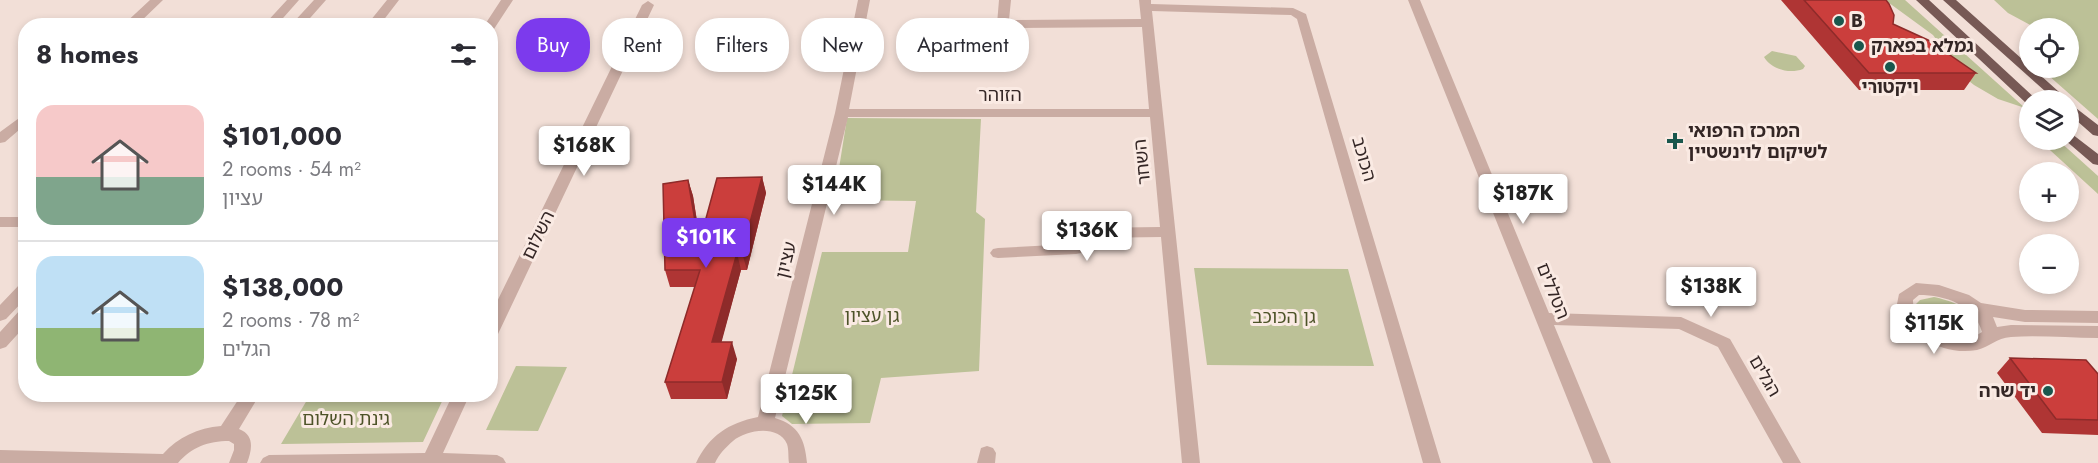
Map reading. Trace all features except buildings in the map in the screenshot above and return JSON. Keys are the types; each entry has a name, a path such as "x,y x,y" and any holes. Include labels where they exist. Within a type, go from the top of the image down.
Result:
{"main road":[{"path":"1922,0 2020,90"},
{"path":"1948,0 2051,90"},
{"path":"2079,116 2098,132"},
{"path":"2079,145 2098,162"}],"street":[{"path":"137,18 157,0"},
{"path":"276,18 292,0"},
{"path":"303,18 320,0"},
{"path":"378,18 393,0"},
{"path":"495,18 507,0"},
{"name":"עציון","path":"765,423 842,113 864,0"},
{"path":"1005,0 1003,24 1146,10"},
{"name":"הטללים","path":"1414,0 1602,463"},
{"name":"השלום","path":"498,317 648,5"},
{"name":"השחר","path":"1146,10 1191,463"},
{"name":"הכוכב","path":"1146,10 1293,12 1302,17 1432,463"},
{"name":"הזוהר","path":"842,113 1157,113"},
{"path":"0,139 13,126"},
{"path":"0,222 18,222"},
{"path":"998,253 1076,249 1087,232 1169,232"},
{"path":"1976,308 1990,326 1991,334 1986,341 1976,345 1947,342 1931,336 1908,317 1902,308 1902,299 1907,293 1926,289 1952,294 1976,308 2025,316 2098,317"},
{"path":"0,315 18,296"},
{"name":"הגלים","path":"1543,319 1681,323 1724,343 1792,463"},
{"path":"0,343 18,323"},
{"path":"1991,334 2011,331 2098,332"},
{"path":"227,432 247,402"},
{"path":"430,461 458,402"},
{"path":"705,463 710,451 726,435 749,425 765,423 786,430 796,440 800,452 798,463"},
{"path":"10,460 168,462 188,443 215,433 227,432 240,438 243,443 244,449 238,463"},
{"path":"269,463 430,461 497,463"}],"green space":[{"path":"1885,0 1905,0 2019,103 2019,106 1998,99 1964,77 1933,35"},
{"path":"1994,0 2098,0 2098,119 2079,102 2079,90 2065,90 2051,78 2079,78 2079,18 2019,19 2008,13"},
{"path":"1772,51 1796,56 1805,66 1803,69 1793,71 1776,68 1764,57"},
{"name":"גן עציון","path":"847,118 981,119 976,212 985,219 979,371 881,378 870,423 792,424 782,416 822,252 908,252 916,201 834,200"},
{"path":"2050,150 2069,150 2098,176 2098,194 2079,177 2079,162 2063,162"},
{"name":"גן הכוכב","path":"1194,268 1348,269 1374,366 1207,365"},
{"path":"1934,297 1962,307 1968,312 1973,317 1974,331 1967,334 1948,334 1929,326 1922,320 1916,304 1920,300"},
{"path":"516,366 567,367 538,431 486,430"},
{"name":"גינת השלום","path":"306,402 442,402 423,442 281,444"}],"place":[{"name":"B","path":"1839,21"},
{"name":"גמלא בפארק","path":"1859,46"},
{"name":"ויקטורי","path":"1890,67"},
{"name":"המרכז הרפואי לשיקום לוינשטיין","path":"1675,141"},
{"name":"יד שרה","path":"2048,391"}]}
